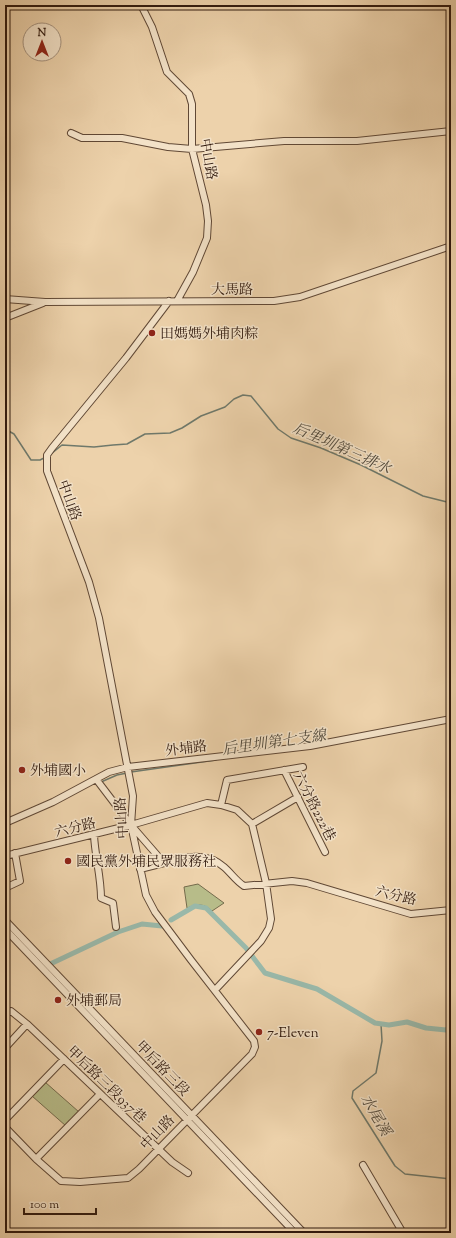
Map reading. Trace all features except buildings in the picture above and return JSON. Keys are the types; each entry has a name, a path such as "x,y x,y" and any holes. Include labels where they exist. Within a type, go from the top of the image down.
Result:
{"street":[{"name":"中山路","path":"141,5 152,27 167,72 189,94 192,104 192,149 206,205 208,228 207,238 193,272 177,301"},
{"path":"71,133 82,138 122,138 168,147 192,149 284,141 357,141 451,131"},
{"name":"大馬路","path":"5,299 45,302 274,301 300,297 451,246"},
{"name":"中山路","path":"5,1127 36,1159 61,1181 100,1181 128,1178 139,1169 252,1054 255,1047 254,1041 155,912 146,896 131,826 133,796 99,618 88,582 47,471 47,459 52,448 126,358 168,301"},
{"path":"5,318 45,302"},
{"name":"外埔路","path":"5,823 109,772 128,767 310,746 451,719"},
{"path":"215,990 261,941 269,928 271,919 266,883 252,824 237,810 221,805 227,780 303,768"},
{"name":"六分路222巷","path":"284,770 325,852"},
{"path":"96,779 131,826 164,863 140,869"},
{"path":"252,824 298,797"},
{"name":"六分路","path":"5,856 131,826 207,803 221,805"},
{"path":"94,834 95,855 101,880 102,898 113,903 116,927"},
{"path":"5,888 20,881 14,853"},
{"name":"六分路","path":"164,863 186,857 205,857 219,863 244,886 292,881 307,883 411,914 451,910"},
{"name":"甲后路三段","path":"5,920 296,1233"},
{"name":"甲后路三段","path":"5,929 304,1233"},
{"name":"甲后路三段937巷","path":"8,1012 27,1024 158,1149 188,1173"},
{"path":"5,1048 27,1024"},
{"path":"5,1120 64,1059"},
{"path":"36,1159 100,1094"},
{"path":"363,1165 403,1233"}],"green space":[{"path":"198,884 224,903 212,911 203,905 187,908 184,887"},
{"path":"45,1082 79,1112 66,1126 32,1096"}],"waterway":[{"path":"5,6 11,5"},
{"name":"后里圳第三排水","path":"51,454 62,445 94,447 127,444 145,434 170,433 182,428 201,416 225,407 234,399 243,395 251,396 278,429 291,438 321,448 361,465 423,496 451,503"},
{"name":"后里圳第三排水","path":"5,429 14,434 31,460 40,460 46,457"},
{"name":"后里圳第七支線","path":"131,772 216,760"},
{"name":"后里圳第七支線","path":"101,782 117,775 127,773"},
{"path":"171,920 195,906 206,908 246,948 265,973 317,989 375,1023 389,1025 407,1022 426,1028 446,1030 451,1027"},
{"path":"46,966 118,932 142,924 162,926"},
{"name":"水尾溪","path":"381,1024 382,1041 376,1073 353,1091 352,1098 395,1166 405,1174 451,1179"},
{"path":"5,1198 7,1207 6,1233"}],"place":[{"name":"田媽媽外埔肉粽","path":"152,333"},
{"name":"外埔國小","path":"22,770"},
{"name":"國民黨外埔民眾服務社","path":"68,861"},
{"name":"外埔郵局","path":"58,1000"},
{"name":"7-Eleven","path":"259,1032"}]}
